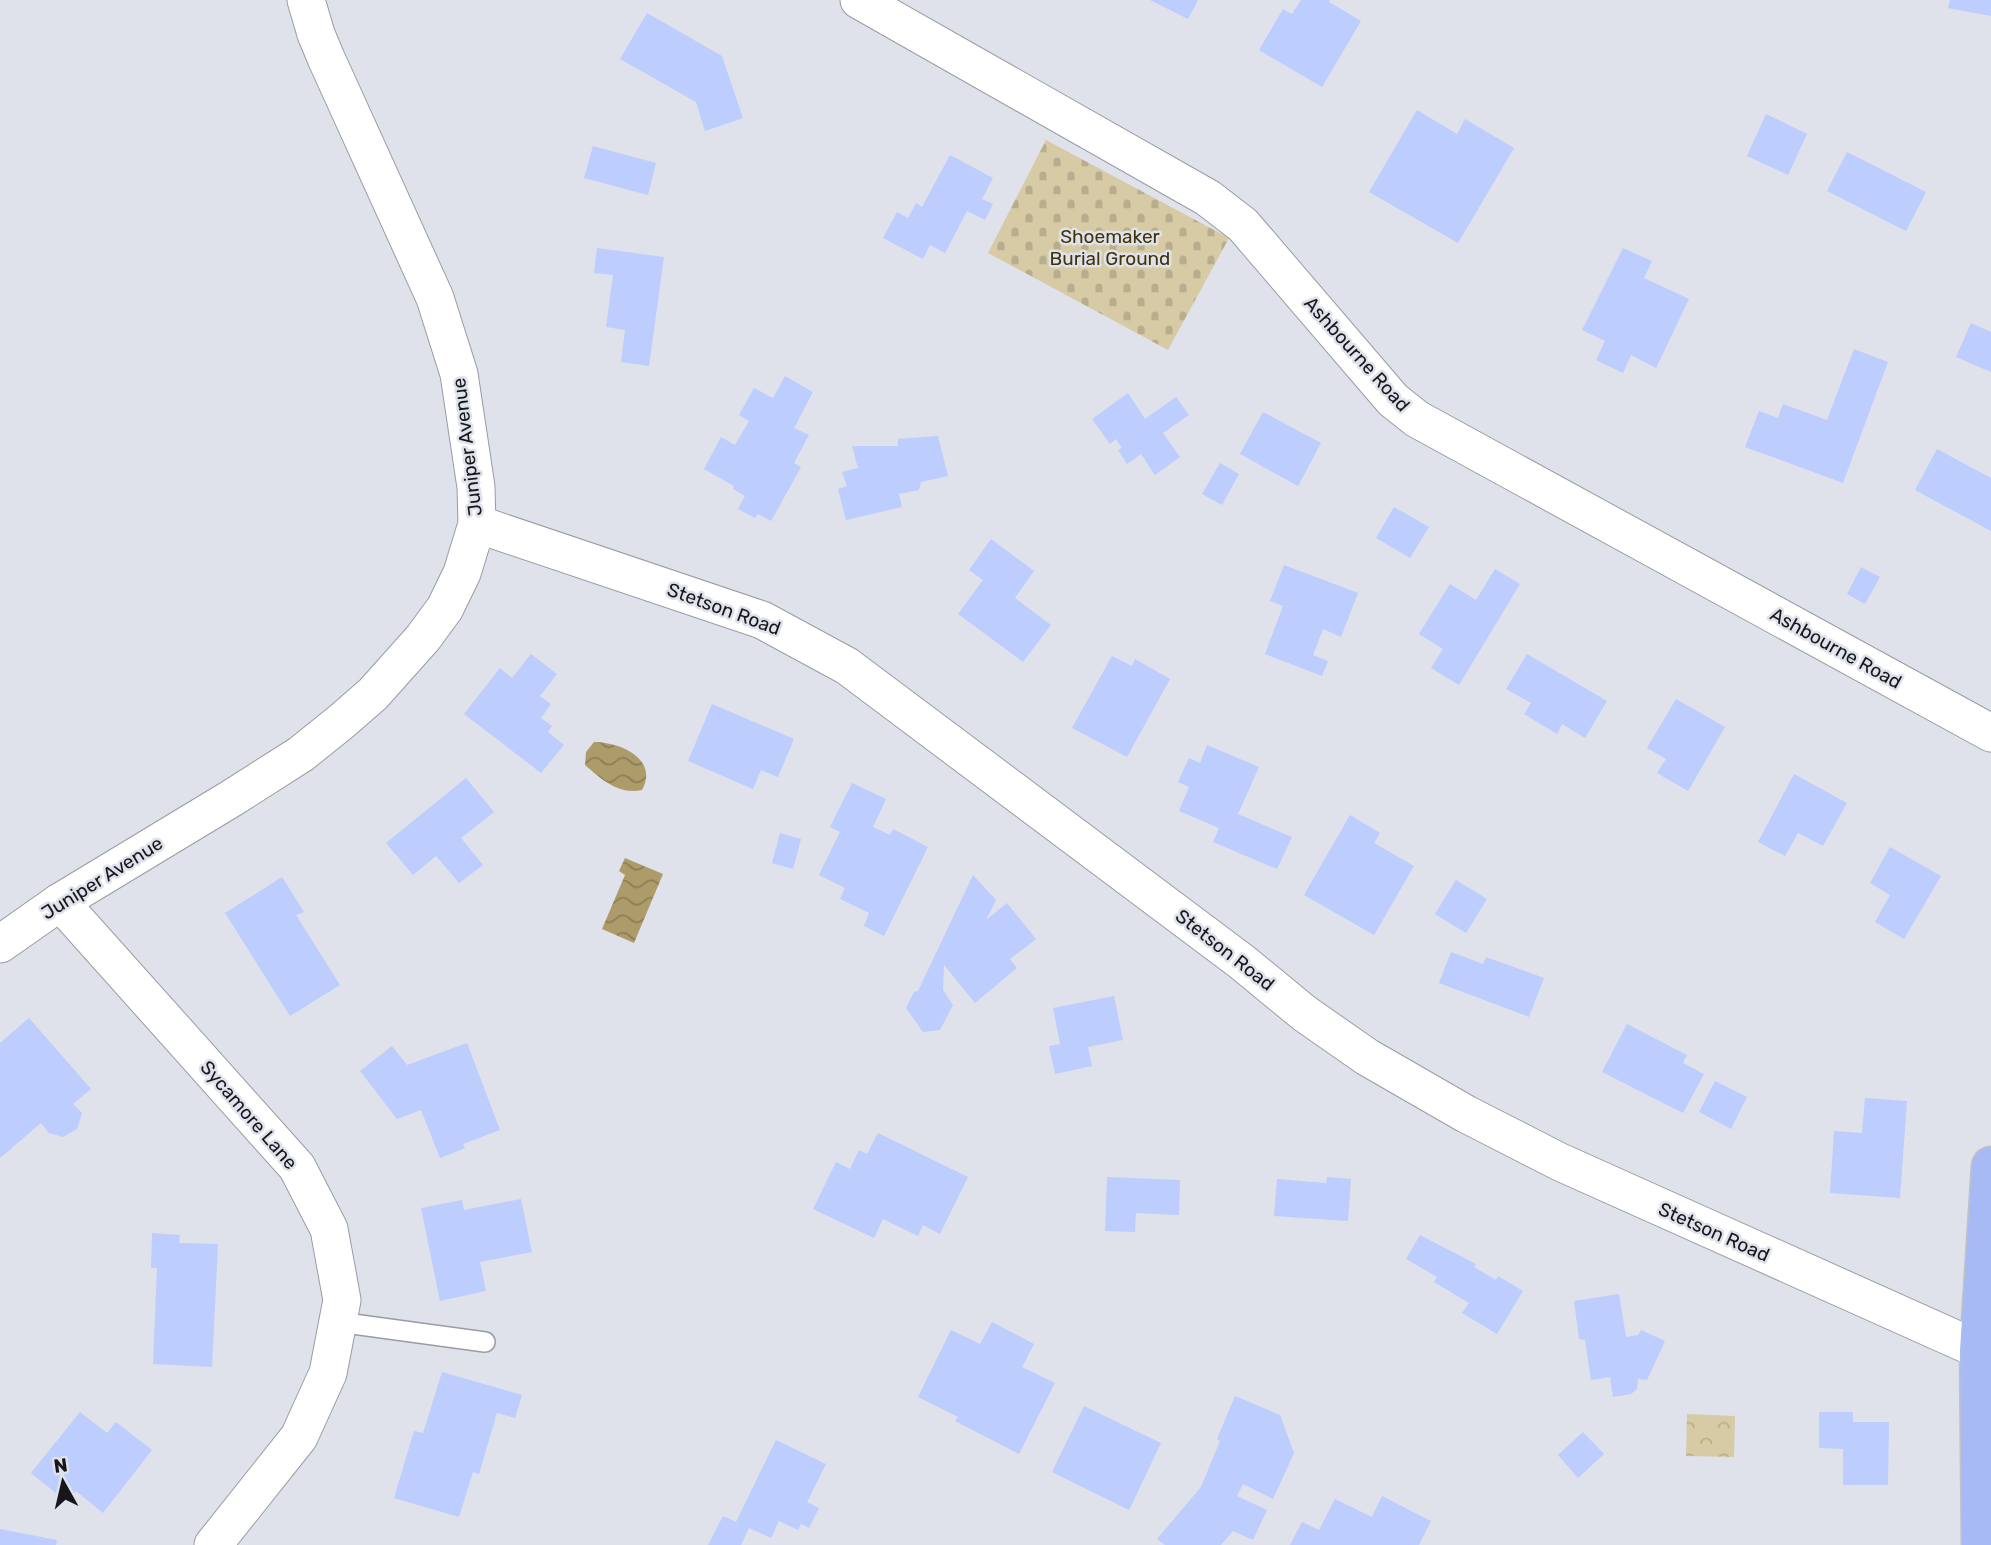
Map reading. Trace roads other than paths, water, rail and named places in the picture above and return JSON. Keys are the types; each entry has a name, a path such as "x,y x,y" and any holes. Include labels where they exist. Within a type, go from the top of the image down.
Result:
{"highway":[{"path":"1981,1545 1991,1166"}],"street":[{"name":"Juniper Avenue","path":"0,944 60,902 301,754 373,694 423,638 444,608 462,573 477,524 476,487 459,374 450,340 435,298 316,34 306,0"},
{"name":"Ashbourne Road","path":"859,0 1208,198 1243,226 1393,400 1417,419 1991,733"},
{"name":"Stetson Road","path":"477,524 762,620 816,648 848,666 1367,1058 1560,1163 1985,1353"},
{"name":"Sycamore Lane","path":"60,902 297,1167 329,1229 342,1300 328,1373 299,1437 214,1545"}],"lane":[{"path":"338,1322 485,1342"}],"water":[{"path":"594,742 625,749 641,761 646,779 642,790 618,788 604,781 585,765 586,752"},
{"path":"625,858 663,874 634,943 602,929 625,875 619,871"}],"park label":[{"name":"Shoemaker Burial Ground","path":"1110,247"}]}
